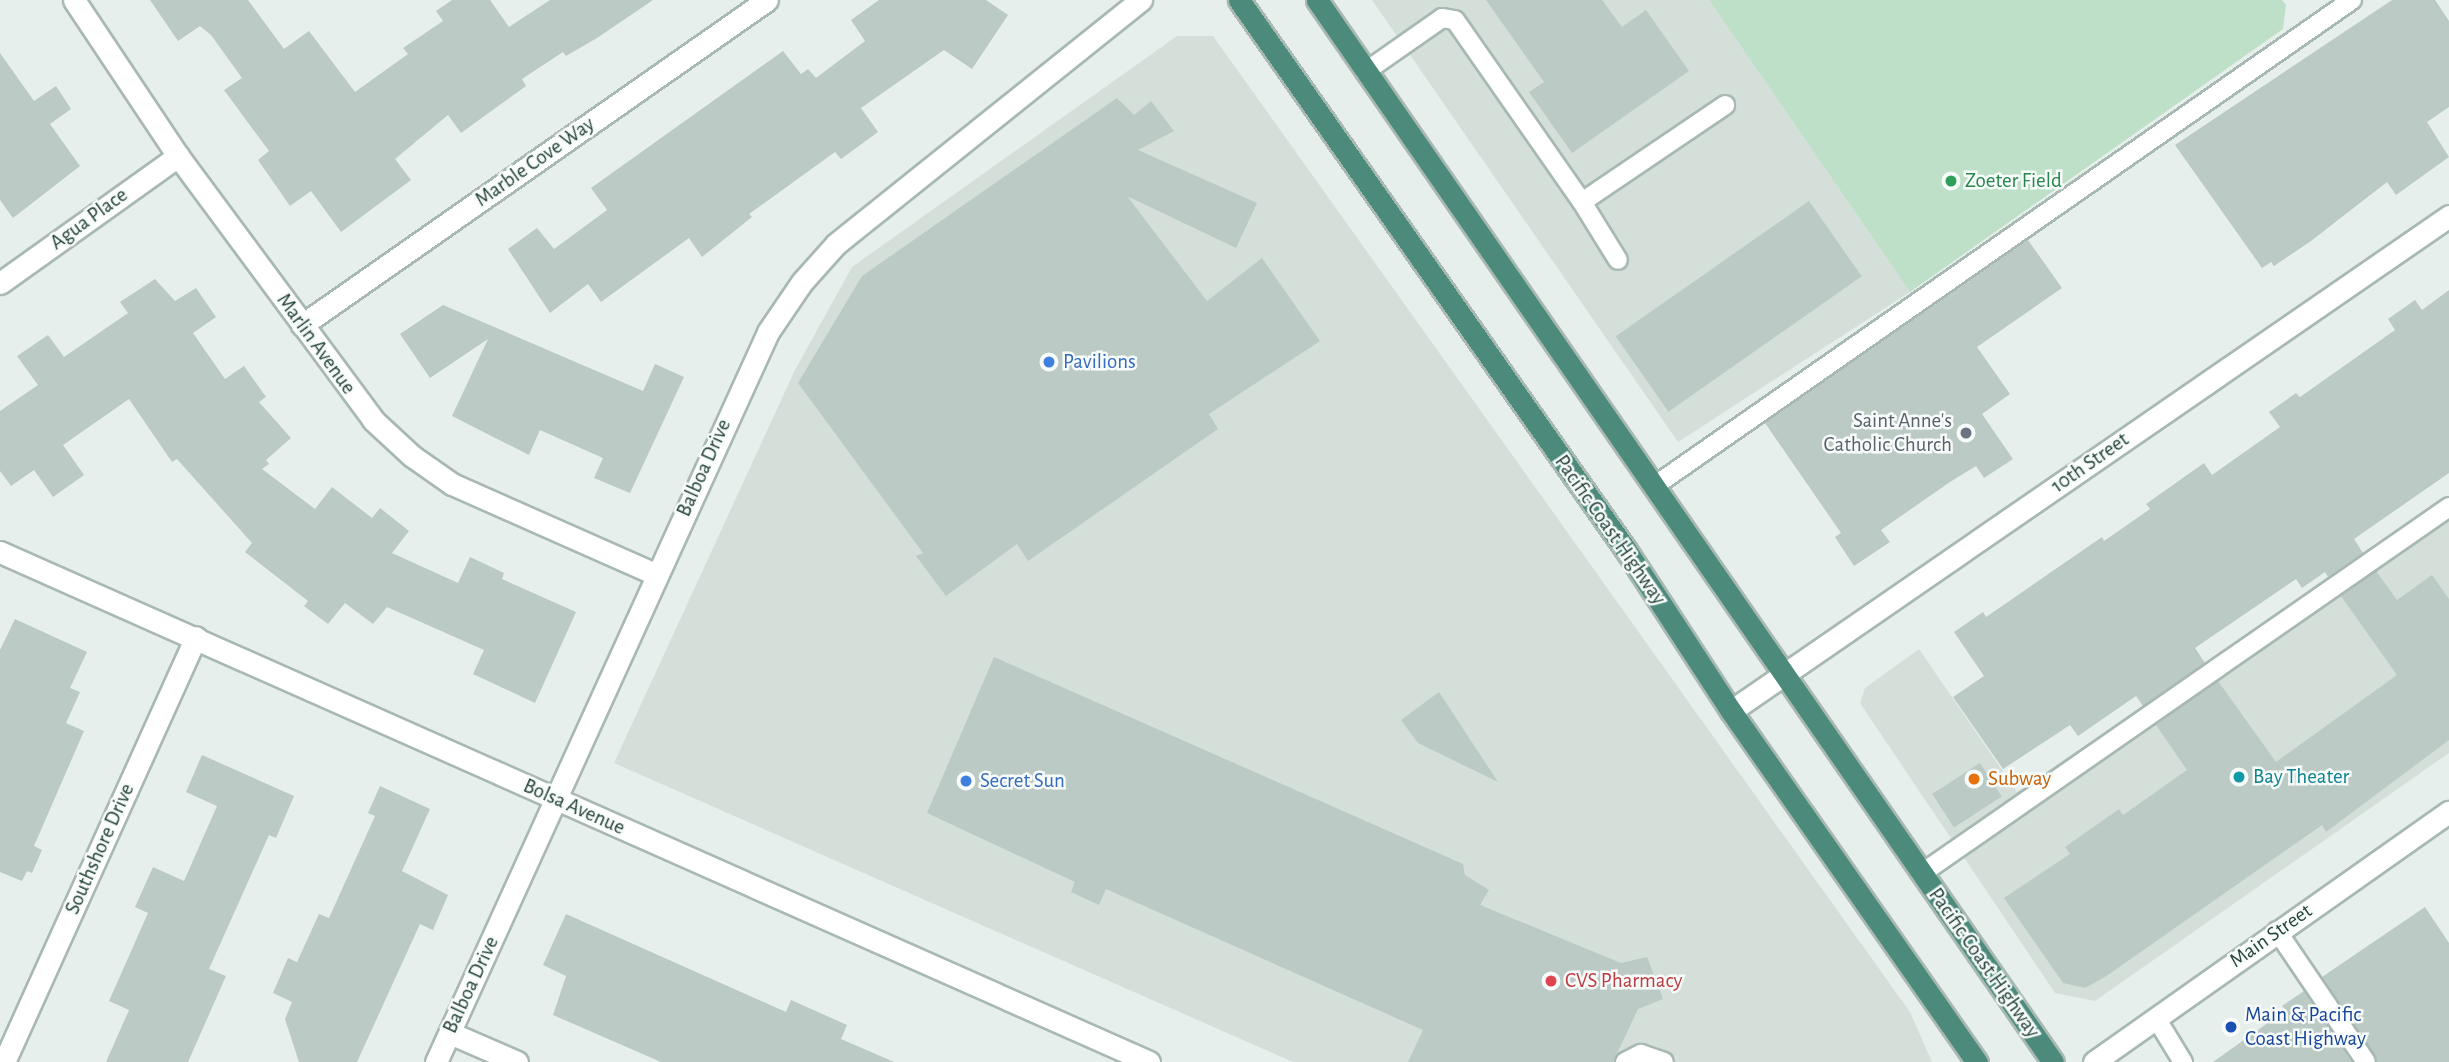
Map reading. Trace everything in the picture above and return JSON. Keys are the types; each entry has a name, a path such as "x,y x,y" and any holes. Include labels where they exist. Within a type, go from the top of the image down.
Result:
{"highway":[{"name":"Pacific Coast Highway","path":"1239,0 1626,550 1731,711 1977,1062"},
{"name":"Pacific Coast Highway","path":"1317,0 1653,486 1786,673 1921,874 2053,1062"}],"street":[{"name":"Marlin Avenue","path":"74,0 178,156 339,379 412,456 452,484 657,575"},
{"name":"Marble Cove Way","path":"302,325 767,0"},
{"name":"Balboa Drive","path":"436,1062 556,800 741,383 768,332 802,282 836,244 1140,0"},
{"name":"Agua Place","path":"0,283 178,156"},
{"name":"10th Street","path":"1731,711 2449,216"},
{"name":"Bolsa Avenue","path":"0,552 1149,1062"},
{"name":"Southshore Drive","path":"4,1062 196,637"},
{"name":"Main Street","path":"2094,1062 2449,812"},
{"path":"450,1033 517,1062"}],"lane":[{"path":"1653,486 2352,0"},
{"path":"1365,72 1442,18 1455,20 1583,202 1618,261"},
{"path":"1583,202 1725,105"},
{"path":"1921,874 2449,507"},
{"path":"2277,932 2366,1062"},
{"path":"2156,1018 2183,1062"},
{"path":"1625,1062 1641,1054 1664,1062"}],"shaded area":[{"path":"1372,0 1709,0 1910,292 1678,442"},
{"path":"1177,36 1213,36 1910,1012 1932,1062 1293,1062 614,763 795,370 852,267"},
{"path":"2449,496 2449,753 2095,1001 2055,993 1860,703 1865,688 1919,649 2017,792"}],"green space":[{"name":"Zoeter Field","path":"1709,0 2282,0 2286,5 2283,29 1910,292"}],"building":[{"path":"150,0 248,0 284,49 309,31 355,92 408,54 403,48 443,21 436,11 452,0 490,0 509,27 550,0 653,0 597,38 566,56 563,52 522,79 526,86 461,133 448,115 395,159 411,180 341,232 311,191 290,206 258,160 269,151 224,90 242,78 211,35 200,26 178,41"},
{"path":"879,0 986,0 1008,15 972,69 944,50 861,108 878,132 841,159 835,152 749,214 752,217 702,257 689,238 601,302 588,284 550,313 508,249 537,228 554,249 607,210 591,188 783,51 801,74 808,69 816,78 865,41 851,20"},
{"path":"1486,0 1602,0 1622,27 1646,10 1689,71 1572,153 1529,92 1544,82"},
{"path":"2392,0 2435,0 2449,21 2449,107 2427,122 2449,157 2396,195 2387,182 2311,241 2274,266 2271,262 2262,268 2175,145"},
{"path":"0,53 34,101 56,86 71,109 50,124 80,166 13,218 0,200"},
{"name":"Pavilions","path":"1117,98 1134,115 1151,101 1174,131 1138,150 1257,203 1236,248 1127,196 1207,301 1262,258 1320,341 1209,414 1218,429 1028,561 1017,544 946,596 916,556 923,553 798,383 862,276"},
{"path":"1809,201 1862,276 1668,412 1616,336"},
{"path":"2028,240 2062,288 1977,347 2010,394 1982,414 2013,459 1984,478 1976,466 1950,482 1881,530 1890,542 1854,566 1835,537 1841,533 1765,423"},
{"path":"155,279 175,301 196,288 216,317 193,333 225,379 244,366 266,397 259,402 291,438 266,460 269,464 262,469 315,509 332,487 372,518 380,508 409,531 392,553 458,583 470,557 504,573 502,579 576,612 535,703 473,674 484,650 387,607 373,624 345,603 328,624 304,606 308,601 245,552 252,543 177,459 172,462 129,399 63,445 84,475 53,497 34,470 11,486 0,471 0,411 38,385 17,356 48,335 64,357 128,313 120,302"},
{"path":"2449,290 2449,473 2354,539 2363,553 2328,577 2325,572 2302,588 2296,579 2195,648 2205,663 2143,706 2136,696 2078,736 2070,725 2003,769 1953,697 1984,676 1954,632 1983,612 1986,617 2102,537 2104,541 2150,509 2146,504 2204,463 2212,475 2280,427 2269,412 2296,393 2300,397 2395,330 2388,319 2415,300 2422,310"},
{"path":"443,305 643,391 655,364 684,377 630,493 594,478 603,458 540,430 529,455 452,416 488,339 430,378 400,334"},
{"path":"2376,571 2397,600 2432,575 2449,599 2449,740 2326,832 2322,825 2105,977 2085,988 2063,983 2004,898 2070,854 2065,847 2119,809 2123,815 2187,770 2156,725 2218,681 2276,762 2397,675 2341,596"},
{"path":"15,619 87,652 70,688 80,692 66,723 84,731 34,846 42,850 32,873 27,871 22,881 0,872 0,650"},
{"path":"994,657 1463,864 1465,875 1489,890 1480,905 1621,963 1647,957 1663,999 1638,1009 1613,1062 1408,1062 1423,1030 1106,889 1099,905 1071,892 1075,882 927,813"},
{"path":"1439,692 1498,782 1418,743 1401,720"},
{"path":"202,755 294,796 276,838 269,835 209,969 226,976 188,1062 106,1062 129,1010 109,1001 148,913 135,907 153,867 184,881 217,806 186,792"},
{"name":"Subway","path":"1980,763 2002,797 1954,828 1932,794"},
{"path":"380,786 430,809 402,871 448,895 433,930 420,924 357,1062 299,1062 285,1019 292,1002 273,993 288,958 297,962 319,914 329,918 375,816 368,813"},
{"path":"2425,907 2449,943 2449,1062 2377,1062 2322,977"},
{"path":"566,914 786,1012 791,1000 847,1025 841,1039 894,1062 661,1062 553,1015 566,976 543,965"},
{"path":"2304,991 2352,1062 2213,1062 2286,1010 2282,1006"}],"place":[{"name":"Zoeter Field","path":"1951,181"},
{"name":"Pavilions","path":"1049,362"},
{"name":"Saint Anne's Catholic Church","path":"1966,433"},
{"name":"Bay Theater","path":"2239,777"},
{"name":"Subway","path":"1974,779"},
{"name":"Secret Sun","path":"966,781"},
{"name":"CVS Pharmacy","path":"1551,981"},
{"name":"Main & Pacific Coast Highway","path":"2231,1027"}]}
